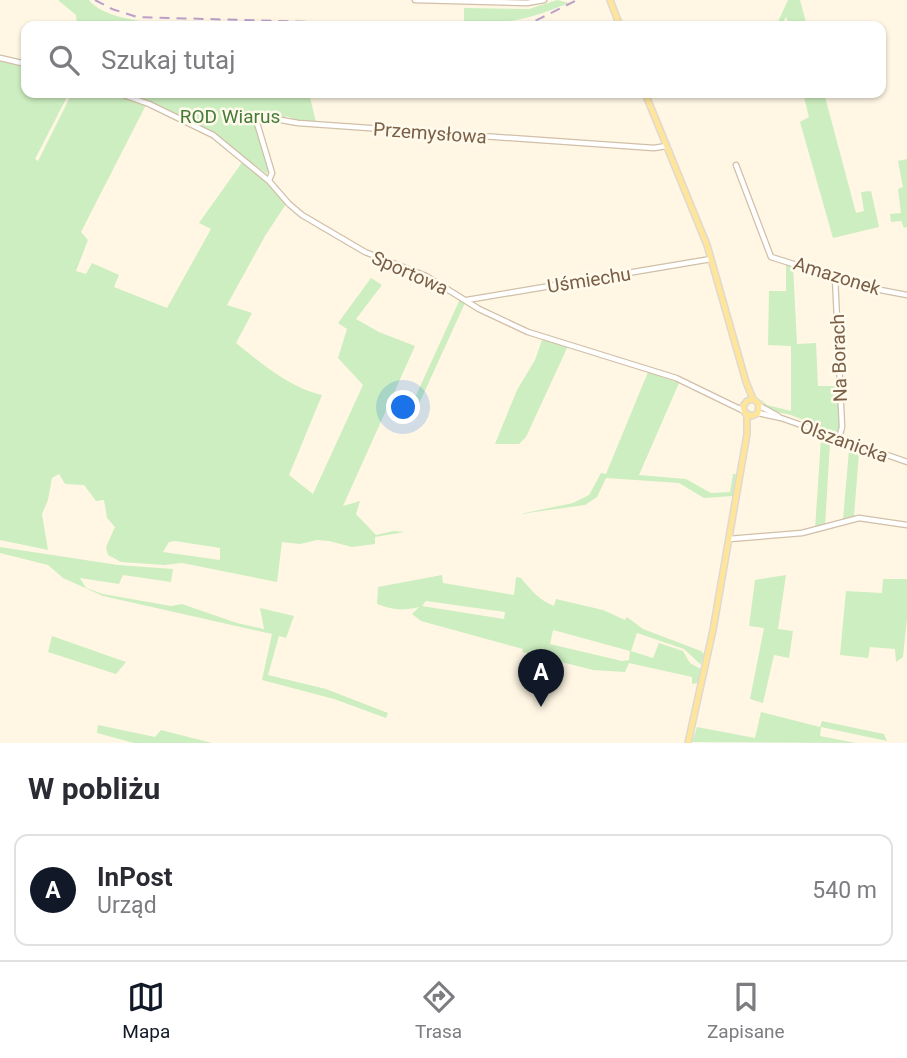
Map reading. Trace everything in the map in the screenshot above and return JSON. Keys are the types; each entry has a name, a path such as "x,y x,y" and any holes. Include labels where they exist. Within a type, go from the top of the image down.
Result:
{"main road":[{"path":"610,0 618,21"},
{"path":"647,98 711,259 751,408 713,630 688,743"}],"street":[{"path":"415,0 527,3 544,0"},
{"path":"0,58 21,63"},
{"name":"Sportowa","path":"132,98 213,135 269,181 289,204 325,230 378,258 428,277 479,309 528,332 676,378 730,403 751,408"},
{"name":"Przemysłowa","path":"269,181 272,173 257,122 264,117 298,123 452,135 654,148 666,146"},
{"name":"Amazonek","path":"736,164 771,257 870,288 907,295"},
{"name":"Uśmiechu","path":"467,300 711,259"},
{"name":"Na Borach","path":"835,277 842,427 839,439"},
{"name":"Olszanicka","path":"751,408 907,462"},
{"path":"729,539 802,533 852,519 872,519 907,525"}],"green space":[{"path":"58,0 89,0 103,11 144,21 77,21 76,15"},
{"path":"557,0 569,3 518,20 464,21 464,8 529,9"},
{"path":"788,0 800,0 806,21 788,21 786,17 784,21 778,21"},
{"path":"0,60 21,66 21,98 66,98 35,159 38,161 70,98 127,98 146,105 81,232 88,240 76,271 86,274 92,263 119,275 114,287 167,308 211,229 199,223 243,161 265,180 286,204 227,305 252,313 236,343 287,381 322,395 289,475 313,494 363,385 338,358 347,329 338,323 371,278 382,285 356,319 379,332 415,346 343,506 360,501 356,514 376,535 394,531 405,532 375,537 375,544 352,547 317,540 300,544 282,542 277,582 182,563 164,565 121,562 108,555 106,547 115,527 107,518 104,500 96,501 84,485 65,484 59,474 52,478 42,514 48,550 0,540","holes":["175,541 220,548 220,560 163,552 169,542"]},
{"name":"ROD Wiarus","path":"135,98 310,98 316,122 292,120 286,116 284,119 277,117 274,111 254,116 269,170 267,174 208,131"},
{"path":"804,98 825,98 856,213 864,211 861,192 871,191 879,227 833,238 800,122 809,117"},
{"path":"907,159 907,227 904,228 901,221 891,222 890,214 901,213 898,189 903,187 898,161"},
{"path":"786,263 793,265 797,344 816,343 818,386 838,386 838,434 766,407 761,399 767,405 791,411 791,346 768,345 769,291 786,291"},
{"path":"460,299 465,303 413,417 408,413"},
{"path":"542,340 568,346 526,437 519,444 495,444 517,390 535,360"},
{"path":"648,372 679,383 639,475 686,479 711,493 730,492 733,474 736,474 733,496 704,498 679,483 606,478 597,497 585,505 520,514 573,503 589,495 601,473 606,474"},
{"path":"821,439 830,443 825,526 815,529"},
{"path":"849,450 859,453 854,516 843,519"},
{"path":"0,547 118,565 173,569 171,582 123,575 119,584 80,578 86,588 103,594 171,606 182,604 237,623 264,629 260,608 294,616 286,638 279,636 268,675 326,689 388,713 386,718 334,699 262,680 272,634 103,596 63,578 48,565 0,553"},
{"path":"442,575 443,583 514,595 516,577 521,578 549,604 554,606 556,599 603,610 625,620 627,617 643,629 701,651 704,654 701,665 684,649 637,633 631,651 653,658 659,643 683,651 690,663 701,669 698,683 692,684 692,677 629,663 625,672 593,670 522,652 523,649 421,621 412,614 419,607 398,609 377,604 378,587","holes":["426,601 505,612 504,619 422,606","553,630 630,651 629,660 622,661 550,644"]},
{"path":"786,575 778,629 793,631 789,658 774,655 763,703 750,699 764,628 749,626 755,580"},
{"path":"883,579 907,579 903,657 896,662 895,649 870,647 868,658 840,655 846,591 882,593"},
{"path":"52,636 126,662 116,674 48,652"},
{"path":"761,712 820,727 822,721 884,734 887,741 821,727 820,736 856,743 692,742 697,727 755,738"},
{"path":"98,725 155,737 161,730 212,743 134,743 97,733"}],"railway":[{"path":"95,0 137,17 277,21"},
{"path":"535,21 577,0"}],"place":[{"name":"InPost","path":"541,707"}]}
